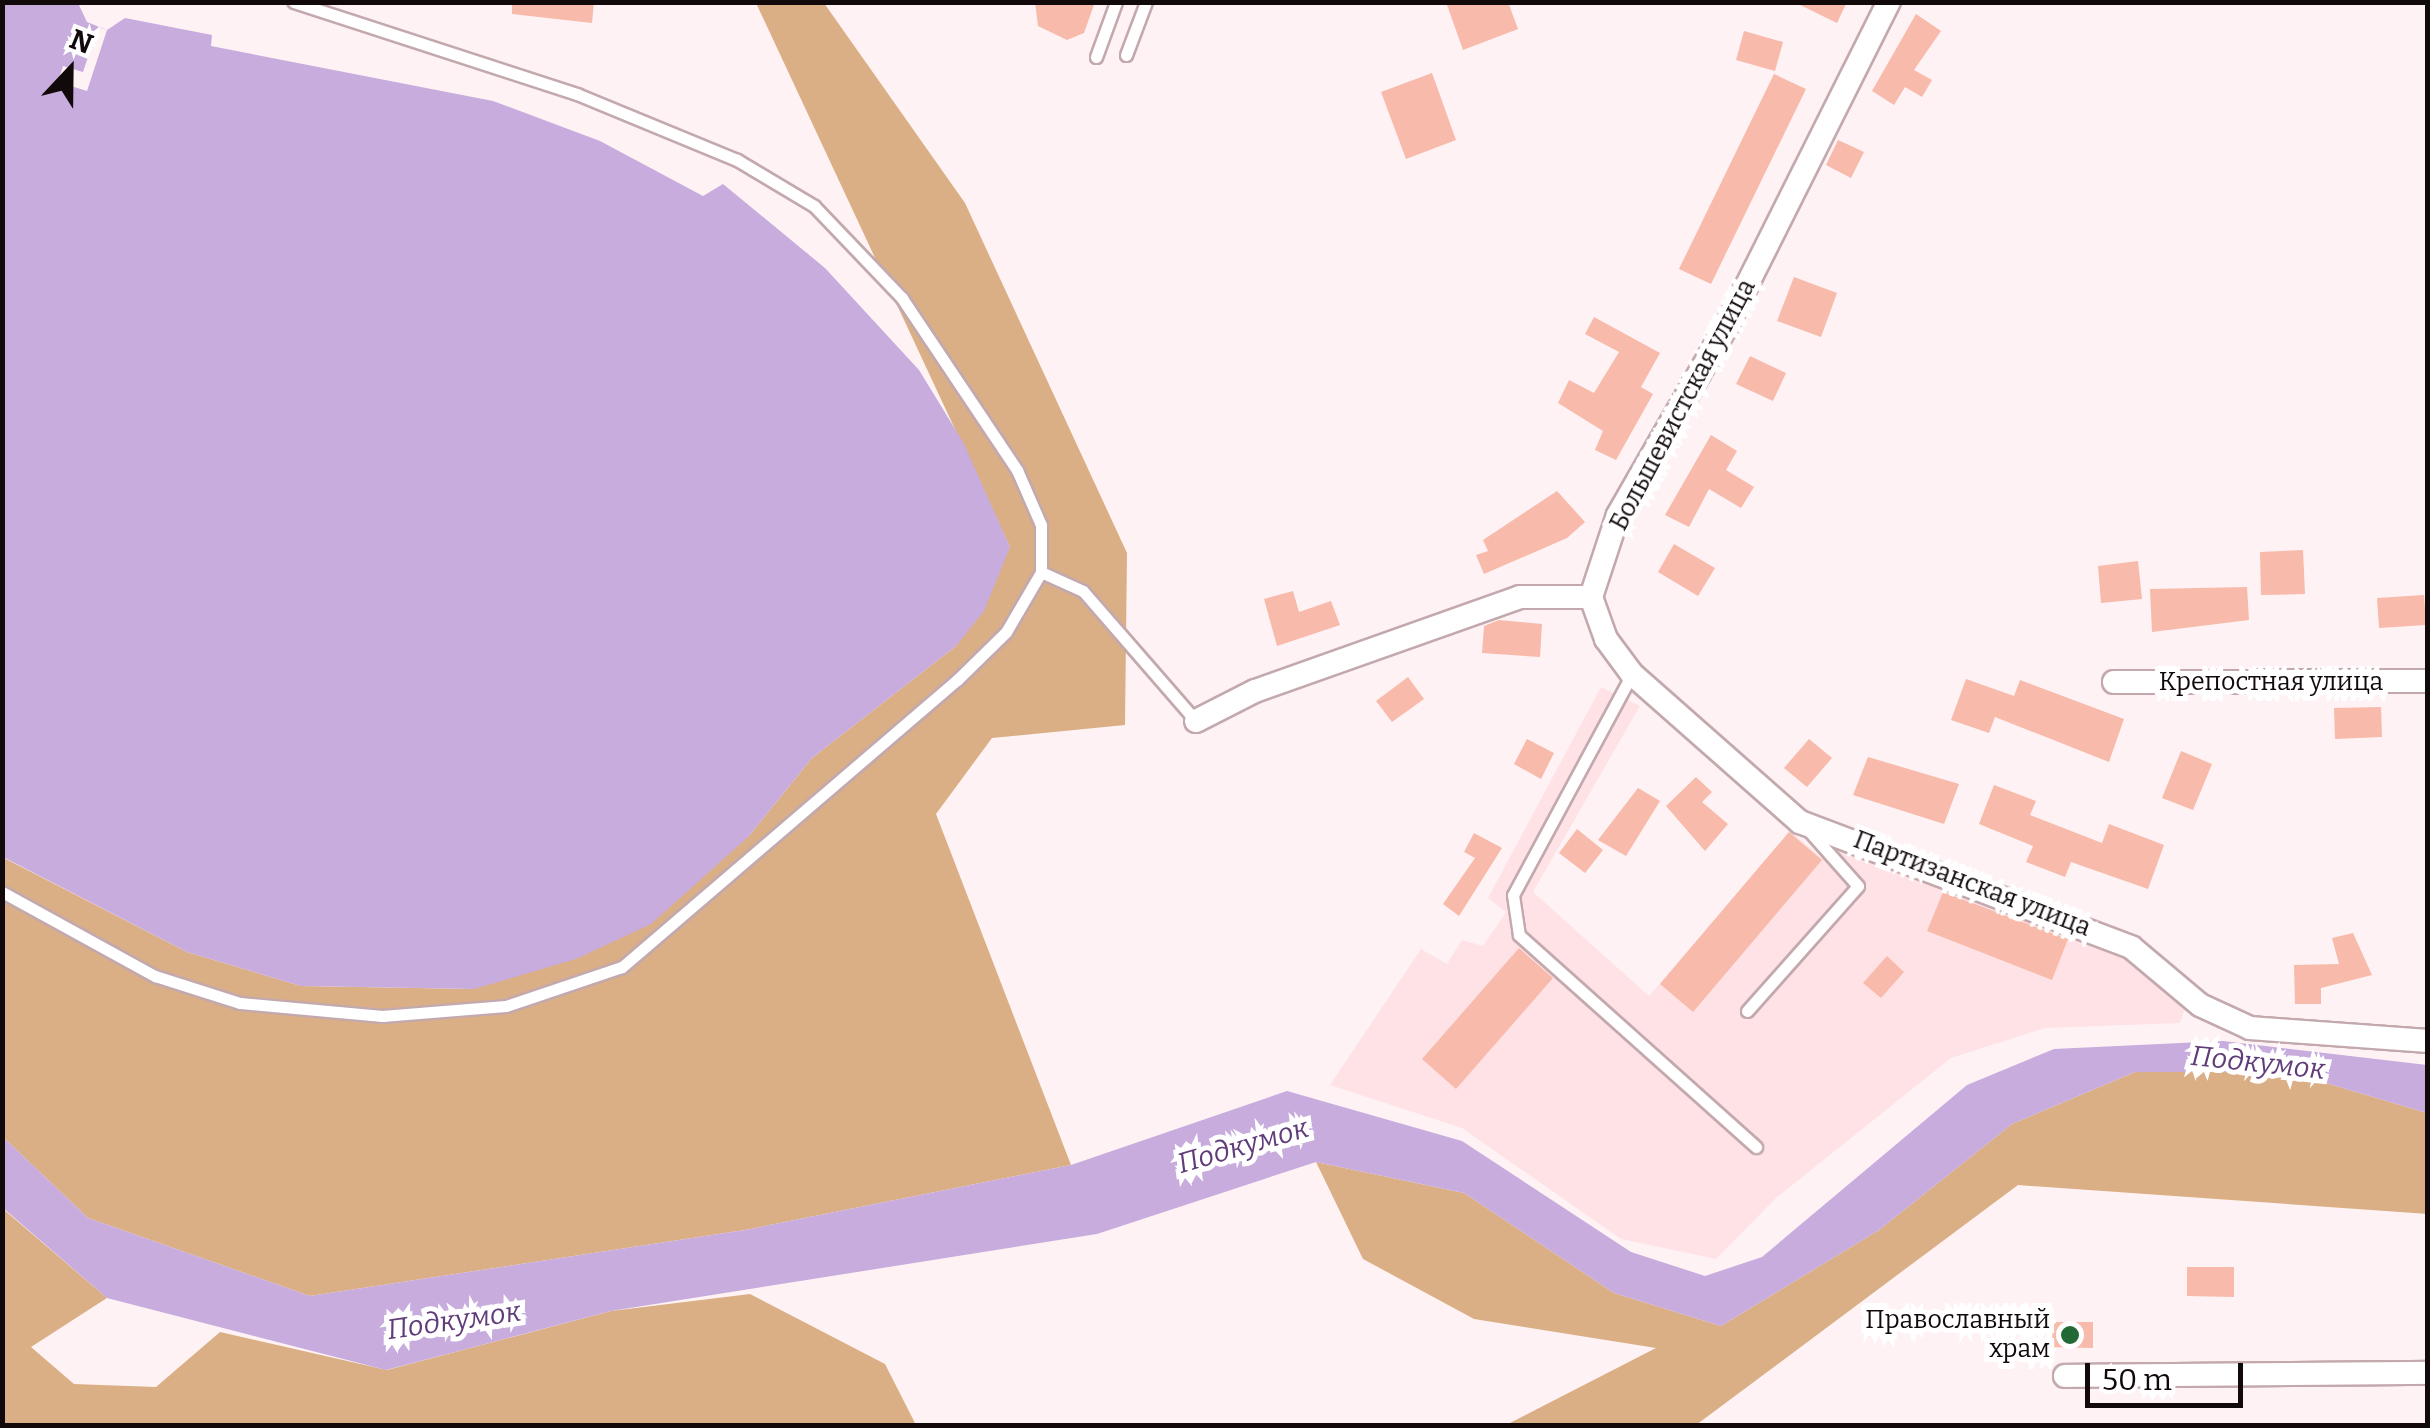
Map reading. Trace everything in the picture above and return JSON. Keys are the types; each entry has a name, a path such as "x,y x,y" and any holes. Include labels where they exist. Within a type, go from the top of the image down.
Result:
{"street":[{"name":"Большевистская улица","path":"1591,597 1618,516 1725,330 1890,2"},
{"path":"1196,721 1255,692 1520,597 1591,597"},
{"name":"Партизанская улица","path":"1591,597 1606,640 1632,674 1800,822 2131,947 2200,1006 2250,1028 2428,1041"},
{"name":"Крепостная улица","path":"2114,682 2428,682"},
{"path":"2065,1376 2428,1372"}],"lane":[{"path":"2,892 155,976 240,1003 382,1016 506,1006 622,967 957,680 1006,632 1041,572 1042,525 1018,470 902,298 814,206 736,160 577,94 294,2"},
{"path":"1096,57 1116,2"},
{"path":"1126,55 1146,2"},
{"path":"1041,572 1083,591 1196,721"},
{"path":"1632,674 1513,895 1519,935 1756,1147"},
{"path":"1747,1011 1858,886 1800,822"}],"shaded area":[{"path":"756,3 824,3 965,203 1127,553 1125,725 992,738 936,814 1071,1165 745,1230 310,1296 88,1218 3,1137 2,857 187,952 301,986 474,989 748,837 812,758 956,646 1010,547"},
{"path":"1601,687 1640,706 1533,892 1649,996 1790,831 1823,859 1849,827 2111,937 2186,1005 2180,1023 2045,1028 1951,1058 1776,1198 1716,1259 1621,1239 1462,1128 1330,1085 1421,949 1447,964 1462,940 1483,946 1506,912 1488,898"},
{"path":"2135,1072 2289,1072 2427,1113 2428,1214 2018,1185 1696,1425 1504,1426 1656,1348 1474,1319 1363,1259 1316,1162 1464,1193 1614,1293 1721,1326 1879,1230 2012,1124"},
{"path":"2,1208 107,1298 31,1347 74,1384 156,1387 220,1332 387,1370 611,1311 750,1294 885,1364 916,1425 3,1425"}],"water":[{"path":"2,3 78,3 87,22 107,30 125,18 212,35 211,46 493,101 600,141 703,196 723,184 825,268 919,370 963,442 1010,547 984,611 956,646 812,758 748,837 651,924 576,959 474,989 301,986 187,952 3,857"},
{"name":"Подкумок","path":"2223,1041 2427,1065 2427,1113 2289,1072 2135,1072 2012,1124 1879,1230 1721,1326 1614,1293 1464,1193 1316,1162 1097,1234 611,1311 386,1370 107,1298 3,1208 3,1137 88,1218 310,1296 745,1230 1071,1165 1287,1091 1462,1141 1631,1252 1705,1276 1762,1257 1967,1085 2054,1049"}],"pier":[{"path":"98,27 107,30 87,91 58,82 63,66 83,72"}],"building":[{"path":"512,2 594,2 592,23 512,14"},
{"path":"1035,2 1095,2 1084,33 1067,40 1038,26"},
{"path":"1446,2 1508,2 1518,29 1463,50"},
{"path":"1794,2 1847,2 1837,23"},
{"path":"1916,14 1941,31 1914,70 1932,80 1922,97 1905,87 1894,105 1872,91"},
{"path":"1744,31 1783,42 1775,71 1736,60"},
{"path":"1432,73 1456,140 1406,159 1381,92"},
{"path":"1774,74 1806,89 1711,284 1679,269"},
{"path":"1838,140 1864,152 1851,178 1826,165"},
{"path":"1794,277 1837,293 1821,337 1777,321"},
{"path":"1594,317 1660,353 1641,387 1653,394 1616,460 1595,450 1603,431 1558,403 1569,380 1594,393 1619,352 1585,334"},
{"path":"1750,356 1786,373 1773,401 1736,384"},
{"path":"1711,435 1737,451 1726,470 1754,487 1741,508 1709,489 1689,527 1665,515"},
{"path":"1557,491 1585,522 1567,538 1484,574 1476,555 1488,551 1483,540"},
{"path":"1674,544 1715,568 1698,596 1658,572"},
{"path":"2303,550 2305,594 2261,595 2260,552"},
{"path":"2138,561 2142,599 2101,603 2098,566"},
{"path":"2247,587 2249,620 2152,632 2150,589"},
{"path":"1293,591 1299,612 1331,601 1340,625 1277,646 1264,599"},
{"path":"2424,595 2426,625 2379,628 2377,598"},
{"path":"1499,620 1542,624 1540,657 1482,653 1484,626"},
{"path":"1408,677 1424,699 1392,722 1376,701"},
{"path":"1966,679 2014,696 2020,680 2124,719 2109,762 1995,717 1989,733 1951,720"},
{"path":"2381,707 2382,737 2335,739 2334,708"},
{"path":"1527,739 1554,753 1541,779 1514,764"},
{"path":"1809,739 1832,758 1807,787 1784,768"},
{"path":"2181,751 2212,764 2193,810 2162,798"},
{"path":"1868,757 1959,784 1944,824 1853,795"},
{"path":"1696,777 1712,792 1702,802 1728,824 1705,851 1666,806"},
{"path":"1994,785 2036,801 2030,815 2102,843 2109,824 2164,845 2148,889 2071,862 2065,877 2026,862 2033,846 1979,824"},
{"path":"1638,788 1660,801 1626,856 1598,840"},
{"path":"1577,829 1603,850 1585,873 1559,853"},
{"path":"1789,832 1822,860 1693,1012 1660,984"},
{"path":"1474,833 1502,848 1459,916 1443,904 1475,858 1464,852"},
{"path":"1943,892 2068,939 2052,980 1927,931"},
{"path":"2353,933 2372,975 2321,988 2321,1004 2295,1004 2294,965 2339,964 2332,938"},
{"path":"1519,948 1553,978 1456,1089 1422,1059"},
{"path":"1887,956 1904,972 1881,998 1863,983"},
{"path":"2187,1267 2234,1267 2234,1297 2187,1296"},
{"name":"Православный храм","path":"2047,1322 2093,1322 2093,1348 2047,1347"}],"place":[{"name":"Православный храм","path":"2070,1335"}]}
